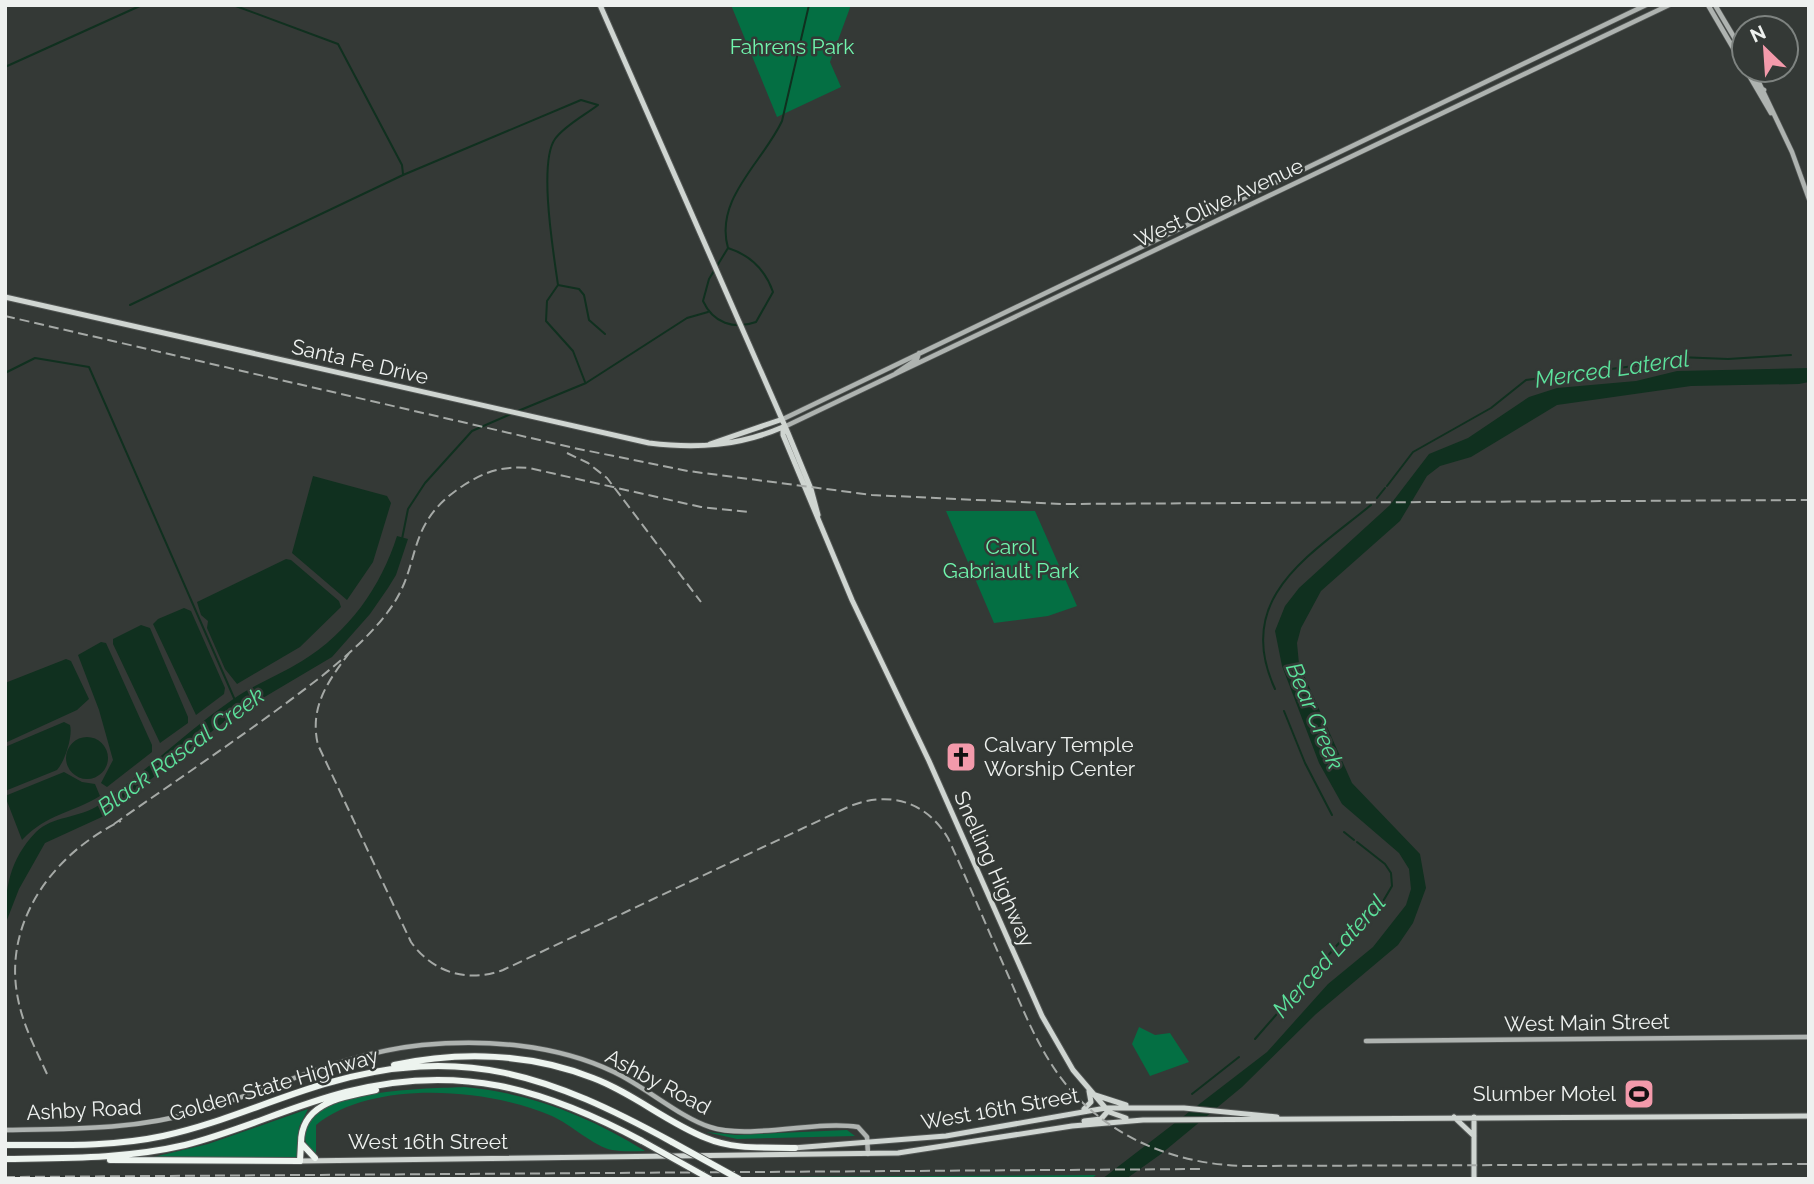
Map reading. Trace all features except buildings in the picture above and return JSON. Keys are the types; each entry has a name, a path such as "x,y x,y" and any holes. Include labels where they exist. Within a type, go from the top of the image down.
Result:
{"highway":[{"path":"359,1075 434,1058 461,1056 531,1061 568,1069 617,1088 694,1132 718,1142 795,1148"},
{"name":"Golden State Highway","path":"7,1145 111,1143 161,1136 238,1115 359,1075 428,1066 486,1069 533,1078 585,1096 739,1179"},
{"name":"Golden State Highway","path":"8,1159 79,1160 183,1145 347,1091 399,1082 433,1080 467,1081 525,1090 574,1107 710,1179"},
{"path":"79,1160 300,1161 302,1125 309,1115 324,1104 393,1086 433,1080"},
{"path":"301,1143 315,1158"}],"main road":[{"name":"Snelling Highway","path":"600,5 783,427 783,435 852,600 929,761 1042,1016 1059,1049 1107,1109"},
{"name":"West Olive Avenue","path":"780,420 1646,5"},
{"name":"West Olive Avenue","path":"783,427 1669,5"},
{"path":"1708,5 1730,46"},
{"path":"1716,5 1730,30"},
{"path":"1726,38 1730,42"},
{"path":"1753,84 1774,116"},
{"path":"1756,84 1764,91"},
{"path":"1760,84 1792,152 1809,199"},
{"name":"Santa Fe Drive","path":"5,297 649,443 722,446 747,441 783,427"},
{"path":"896,374 899,369 917,359 919,353"},
{"name":"Santa Fe Drive","path":"710,444 780,420"},
{"name":"West Main Street","path":"1366,1041 1809,1037"},
{"name":"Ashby Road","path":"5,1130 105,1129 160,1121 201,1111 363,1054 422,1045 480,1042 541,1049 612,1071 711,1128 852,1126 863,1129 868,1144"},
{"path":"1080,1111 1092,1099 1084,1082"},
{"path":"1095,1095 1133,1106"},
{"name":"West 16th Street","path":"724,1155 952,1136 1080,1111 1133,1106 1225,1111 1280,1118"},
{"path":"1046,1130 1101,1119 1107,1109 1121,1118 1143,1120"},
{"name":"West 16th Street","path":"300,1161 315,1158 869,1154 936,1149 1046,1130 1143,1120 1809,1116"},
{"path":"1454,1117 1474,1136"},
{"path":"1474,1117 1474,1179"},
{"path":"868,1144 869,1154"}],"green space":[{"name":"Fahrens Park","path":"731,5 851,5 830,62 841,87 777,117"},
{"name":"Carol Gabriault Park","path":"946,511 1035,511 1077,606 1048,616 994,623"},
{"path":"1139,1027 1155,1035 1170,1033 1189,1062 1150,1076 1132,1044"},
{"path":"464,1087 512,1095 558,1108 602,1127 645,1151 605,1148 552,1116 526,1106 464,1094 431,1093 368,1100 340,1110 316,1125 316,1153 306,1142 310,1121 325,1108 346,1100 399,1091"},
{"path":"308,1109 299,1127 297,1157 145,1159 208,1144"},
{"path":"847,1130 855,1136 737,1139 706,1132 736,1135"},
{"path":"1096,1175 1091,1179 743,1177"}],"water":[{"name":"Bear Creek","path":"1809,368 1809,382 1799,384 1691,386 1557,405 1471,457 1440,466 1427,476 1400,521 1321,591 1301,628 1297,643 1299,664 1352,783 1420,854 1426,888 1413,923 1398,945 1316,1014 1242,1087 1161,1154 1126,1179 1102,1179 1267,1052 1328,984 1373,947 1406,905 1411,889 1409,869 1399,853 1342,804 1319,763 1282,666 1275,631 1285,606 1299,588 1390,505 1429,454 1468,438 1529,397 1557,388 1636,381 1677,371"},
{"path":"313,476 387,496 391,503 373,562 347,600 292,553"},
{"path":"397,536 408,539 396,575 370,614 332,657 229,718 104,816 45,843 19,889 5,925 6,899 14,864 36,832 50,823 99,805 232,700 319,650 348,623 372,591"},
{"path":"286,559 291,560 339,601 341,607 300,647 237,684 225,669 207,628 208,621 201,615 197,602"},
{"path":"184,608 191,611 225,688 224,694 196,715 153,624 158,619"},
{"path":"141,625 150,628 188,717 188,723 160,743 113,644 113,639"},
{"path":"101,642 106,643 152,745 152,752 107,787 101,783 113,760 99,710 78,655"},
{"path":"66,659 71,661 89,699 77,710 5,743 5,683"},
{"path":"64,722 70,725 69,742 57,770 5,791 5,747"},
{"path":"87,737 102,743 108,758 102,773 87,779 72,773 66,758 72,743"},
{"path":"64,772 82,782 95,784 100,796 41,824 22,840 5,796"}],"waterway":[{"path":"5,67 142,5"},
{"path":"233,5 338,44 402,165 403,174"},
{"name":"Black Rascal Creek","path":"728,248 728,213 734,197 782,121 809,5"},
{"path":"130,305 403,175 581,100 598,105"},
{"path":"585,382 573,351 546,321 547,301 558,285 547,188 550,151 555,139 569,125 598,105"},
{"path":"728,248 756,264 766,276 773,292 756,322 740,325 725,323 712,315 703,301 709,279 728,248"},
{"path":"558,285 579,289 584,295 589,320 605,334"},
{"name":"Black Rascal Creek","path":"518,411 586,383 687,318 708,312"},
{"name":"Merced Lateral","path":"1387,486 1413,452 1491,408 1526,380 1634,366 1678,357 1728,359 1791,355"},
{"path":"5,373 35,358 89,367 234,698"},
{"name":"Black Rascal Creek","path":"402,539 408,509 425,483 472,431 513,413"},
{"name":"Merced Lateral","path":"1377,498 1385,488"},
{"name":"Merced Lateral","path":"1275,689 1265,657 1264,629 1271,604 1284,582 1302,562 1371,505"},
{"name":"Merced Lateral","path":"1284,711 1305,763 1332,815"},
{"name":"Merced Lateral","path":"1344,832 1354,840"},
{"name":"Merced Lateral","path":"1255,1039 1339,943 1382,903 1392,886 1391,873 1385,864 1357,842"},
{"name":"Merced Lateral","path":"1192,1094 1239,1057"}],"railway":[{"path":"5,316 574,448 688,471 872,495 1063,504 1809,500"},
{"path":"567,453 588,463 607,478 701,602"},
{"path":"114,824 271,714 322,676 356,646 380,622 399,595 416,546 431,515 444,500 480,476 503,469 529,468 701,507 749,512"},
{"path":"350,652 322,695 316,719 318,745 411,942 430,961 452,972 477,975 503,970 848,807 877,799 891,800 917,807 929,815 948,838 1033,1031 1067,1086 1087,1107 1109,1124 1159,1150 1215,1164 1244,1166 1809,1164"},
{"path":"47,1074 20,1009 15,971 18,943 26,917 38,893 55,871 74,851 121,821"},
{"path":"5,1177 1202,1169"}],"place":[{"name":"Calvary Temple Worship Center","path":"961,757"},
{"name":"Slumber Motel","path":"1639,1094"}]}
